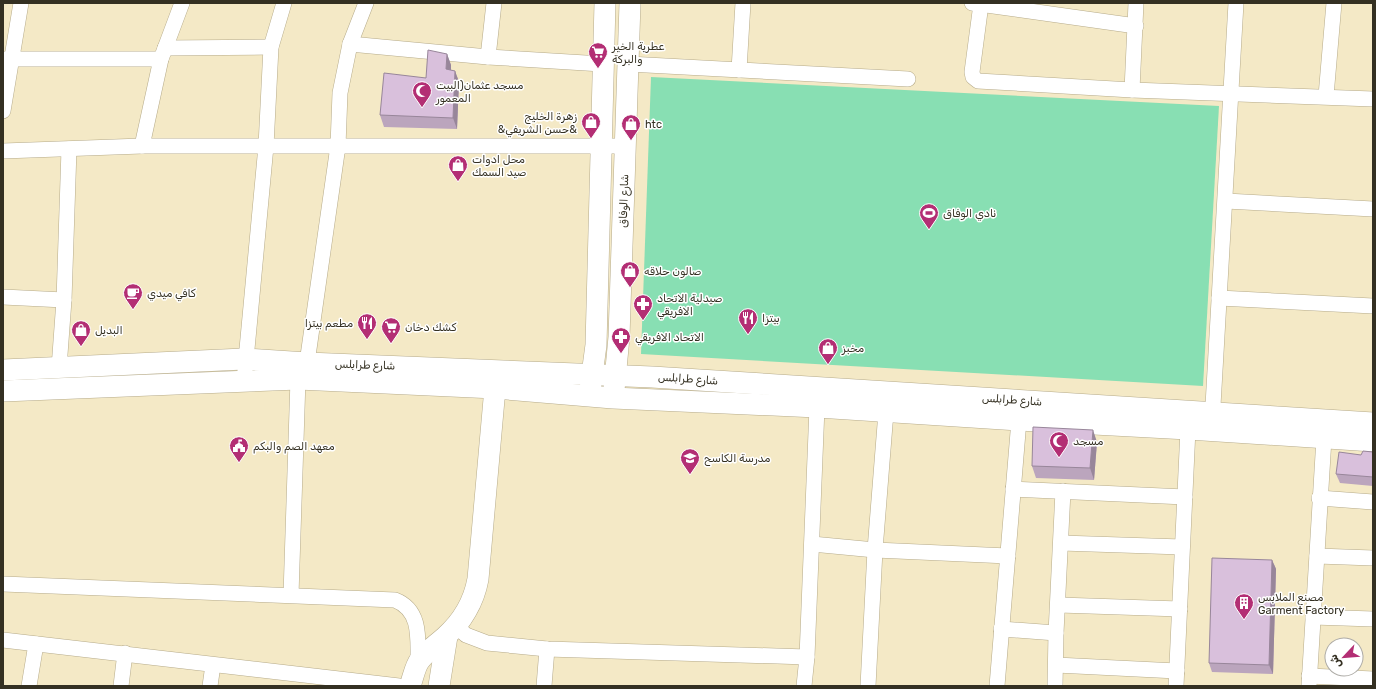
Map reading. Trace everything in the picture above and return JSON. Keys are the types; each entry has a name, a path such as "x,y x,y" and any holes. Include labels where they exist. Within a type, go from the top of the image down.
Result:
{"main road":[{"path":"589,396 596,345 602,64 605,3"},
{"name":"شارع الوفاق","path":"613,398 619,337 630,3"},
{"path":"619,337 624,355 629,362 636,369 652,377"},
{"path":"556,372 566,371 580,364 591,354 596,345"},
{"name":"شارع طرابلس","path":"3,370 244,359 302,371 613,398 817,407 1019,420 1188,428 1212,422 1373,422"},
{"name":"شارع طرابلس","path":"3,390 244,381 302,371 556,372 652,377 1212,422 1324,438 1373,441"},
{"path":"410,686 418,661 426,652 451,631 472,603 478,579 495,388"},
{"path":"440,686 451,631"}],"street":[{"path":"3,111 7,60 21,3"},
{"path":"142,146 163,53 182,3"},
{"path":"244,381 244,359 254,282 266,146 271,47 284,3"},
{"path":"291,595 302,371 338,146 340,93 350,44 366,3"},
{"path":"488,57 494,3"},
{"path":"739,70 743,3"},
{"path":"1136,26 974,3 972,72 974,80 1132,90 1232,92 1373,99"},
{"path":"1132,90 1136,3"},
{"path":"1212,422 1226,201 1236,3"},
{"path":"1326,96 1334,3"},
{"path":"350,44 488,57 602,64"},
{"path":"7,60 271,47"},
{"path":"628,64 908,79"},
{"path":"3,151 142,146 626,146"},
{"path":"59,368 64,300 69,149"},
{"path":"1226,201 1373,209"},
{"path":"3,297 64,300"},
{"path":"1219,298 1373,306"},
{"path":"804,686 807,657 817,407"},
{"path":"868,686 875,550 886,412"},
{"path":"997,686 1019,420"},
{"path":"1176,686 1188,428"},
{"path":"1324,438 1319,498 1309,681 1373,679"},
{"path":"1013,489 1185,498"},
{"path":"1055,686 1063,491"},
{"path":"1319,498 1373,502"},
{"path":"1061,543 1182,547"},
{"path":"812,544 875,550 1008,556"},
{"path":"1316,556 1373,558"},
{"path":"3,584 395,600 403,603 415,618 418,631 418,661"},
{"path":"1059,605 1180,609"},
{"path":"1313,617 1373,619"},
{"path":"1001,629 1056,633"},
{"path":"451,631 487,643 547,649 807,657"},
{"path":"3,640 125,653 213,665 304,680 398,686"},
{"path":"29,686 36,644"},
{"path":"544,686 547,649"},
{"path":"121,686 125,653"},
{"path":"210,686 213,665"},
{"path":"1056,665 1177,671"}],"green space":[{"name":"نادي الوفاق","path":"651,77 1219,106 1203,386 641,354"}],"building":[{"name":"مسجد عثمان(البيت المعمور","path":"428,50 447,54 446,69 455,71 453,118 380,115 384,73 426,78"},
{"path":"1033,427 1093,430 1090,468 1032,466"},
{"path":"1363,451 1373,452 1373,477 1336,474 1339,452 1361,455"},
{"name":"مصنع الملابس Garment Factory","path":"1212,558 1272,560 1269,665 1209,663"}],"place":[{"name":"عطرية الخير والبركة","path":"598,69"},
{"name":"مسجد عثمان(البيت المعمور","path":"422,108"},
{"name":"زهرة الخليج &حسن الشريفي&","path":"591,139"},
{"name":"htc","path":"631,141"},
{"name":"محل ادوات صيد السمك","path":"458,182"},
{"name":"نادي الوفاق","path":"929,230"},
{"name":"صالون حلاقه","path":"630,288"},
{"name":"كافي ميدي","path":"133,310"},
{"name":"صيدلية الاتحاد الافريقي","path":"643,321"},
{"name":"بيتزا","path":"748,335"},
{"name":"مطعم بيتزا","path":"367,340"},
{"name":"كشك دخان","path":"391,344"},
{"name":"البديل","path":"81,347"},
{"name":"الاتحاد الافريقي","path":"621,354"},
{"name":"مخبز","path":"828,365"},
{"name":"مسجد","path":"1059,458"},
{"name":"معهد الصم والبكم","path":"239,463"},
{"name":"مدرسة الكاسح","path":"690,475"},
{"name":"مصنع الملابس Garment Factory","path":"1244,620"}]}
